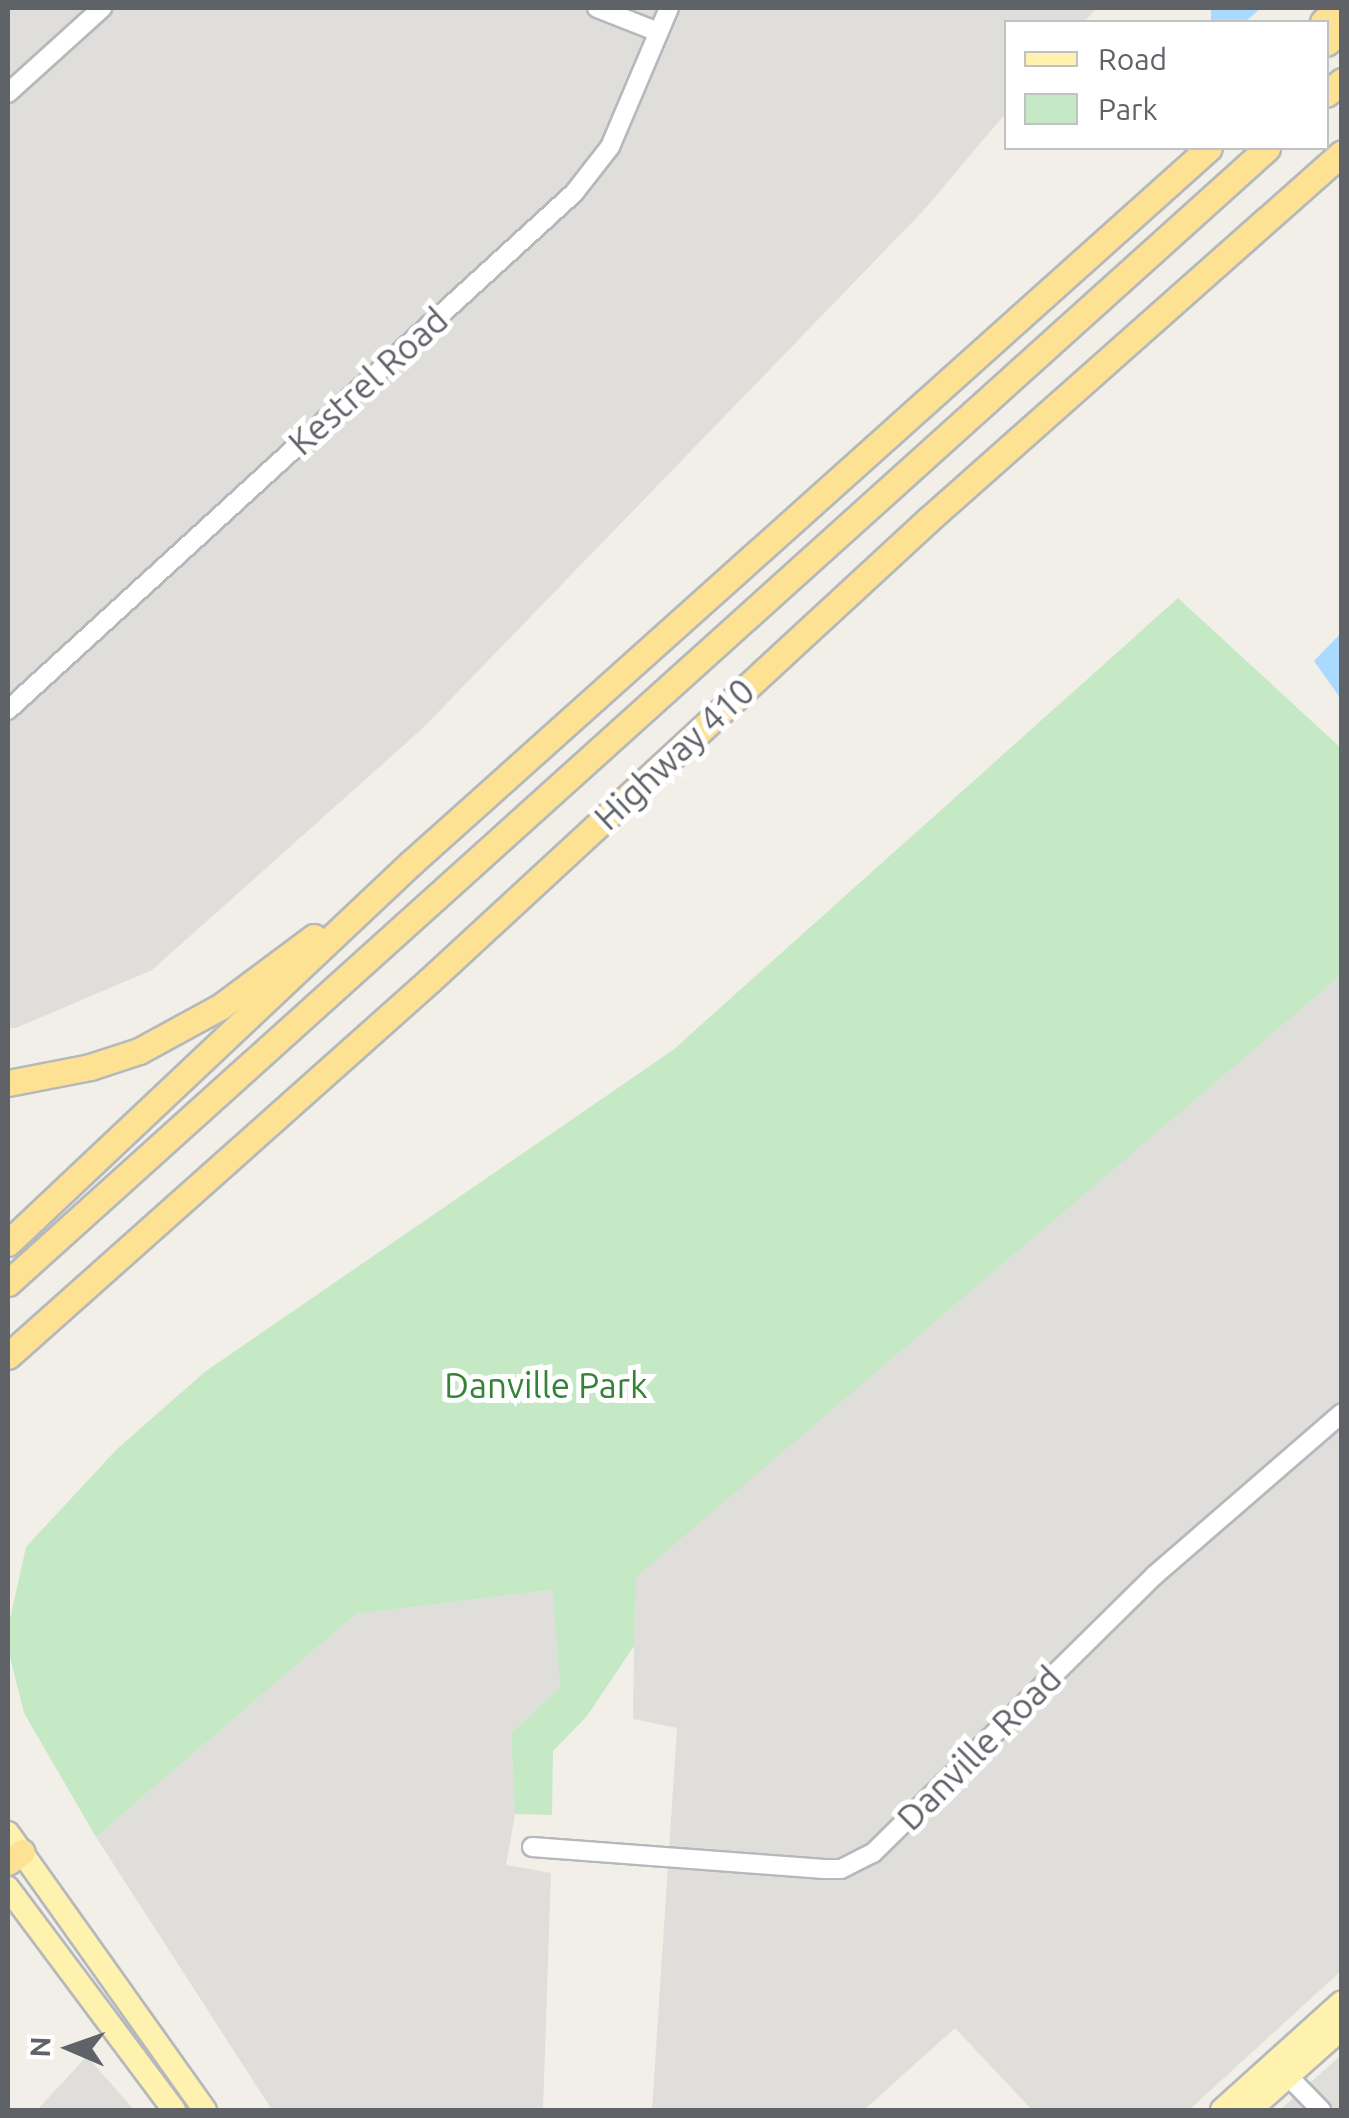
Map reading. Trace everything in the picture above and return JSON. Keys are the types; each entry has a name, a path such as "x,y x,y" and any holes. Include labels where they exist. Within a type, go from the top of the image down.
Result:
{"highway":[{"path":"1048,290 1193,150"},
{"path":"8,1243 412,864 1207,150"},
{"path":"8,1283 1265,150"},
{"name":"Highway 410","path":"8,1356 430,980 928,520 1342,153"},
{"path":"8,1083 90,1067 138,1051 220,1007 412,864"}],"main road":[{"path":"12,1849 205,2110"},
{"path":"8,1888 174,2110"},
{"path":"1250,2110 1342,2002"},
{"path":"1222,2110 1342,2028"}],"street":[{"path":"8,94 102,8"},
{"path":"597,8 658,32"},
{"name":"Kestrel Road","path":"8,710 597,169 669,8"},
{"name":"Danville Road","path":"532,1847 824,1869 842,1868 873,1853 1155,1576 1342,1413"},
{"path":"1281,2070 1321,2110"}],"shaded area":[{"path":"8,8 1097,8 1086,20 1004,20 1004,115 923,211 423,728 152,970 8,1028"},
{"path":"1341,975 1341,1971 1189,2110 1032,2110 955,2028 864,2110 652,2110 677,1728 633,1719 635,1577"},
{"path":"554,1590 560,1687 511,1733 515,1814 506,1865 551,1873 543,2110 272,2110 96,1837 356,1614"},
{"path":"1341,2055 1341,2110 1280,2110"},
{"path":"87,2056 134,2110 37,2110"}],"green space":[{"name":"Danville Park","path":"1178,598 1341,748 1341,975 636,1577 634,1646 587,1716 553,1751 552,1815 515,1814 511,1733 560,1687 553,1590 356,1614 96,1837 24,1713 8,1649 8,1628 26,1547 117,1449 206,1371 673,1050"}],"water":[{"path":"1211,8 1261,8 1247,20 1211,20"},
{"path":"1341,633 1341,699 1314,661"}]}
